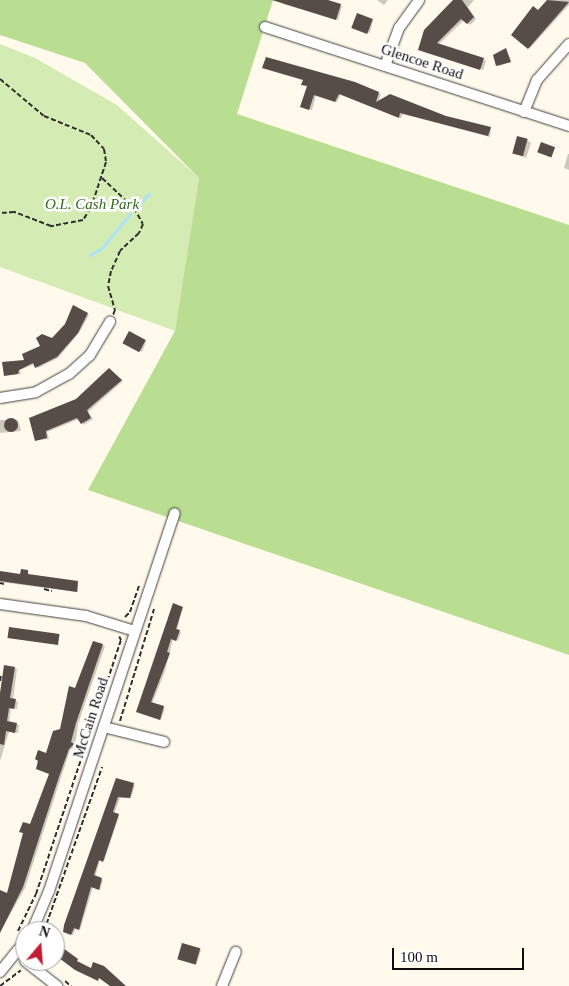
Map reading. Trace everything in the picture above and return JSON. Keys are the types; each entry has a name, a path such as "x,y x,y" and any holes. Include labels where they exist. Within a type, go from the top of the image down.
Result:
{"street":[{"path":"385,66 398,28 418,0"},
{"name":"Glencoe Road","path":"265,27 569,126"},
{"path":"524,112 537,80 569,44"},
{"path":"0,398 36,392 69,374 90,355 110,322"},
{"name":"McCain Road","path":"37,921 47,898 175,513"},
{"path":"0,604 86,616 135,631"},
{"path":"104,727 164,742"},
{"path":"222,986 236,952"},
{"path":"0,972 15,963"},
{"path":"38,971 57,986"}],"path":[{"path":"0,79 51,120 91,135 106,155 102,178 91,208 83,220 51,226 14,212 0,214"},
{"path":"102,178 134,208 143,224 139,233 120,251 111,271 108,286 115,310 110,322"},
{"path":"0,583 4,584"},
{"path":"122,617 129,615 138,586"},
{"path":"44,589 52,591"},
{"path":"125,724 118,717 154,609"},
{"path":"22,921 36,894 114,660 120,640 116,634"},
{"path":"0,681 1,675"},
{"path":"48,921 102,767"},
{"path":"0,986 17,970 27,974"}],"green space":[{"path":"0,0 273,0 237,114 569,225 569,655 88,490 175,331 199,178 85,63 0,35"},
{"name":"O.L. Cash Park","path":"0,44 35,58 117,105 199,178 175,331 0,267"}],"building":[{"path":"272,0 328,0 341,4 336,20"},
{"path":"453,0 462,0 474,17 467,24 461,19 437,43 484,58 480,70 418,50 424,30"},
{"path":"547,0 569,2 528,49 511,35 533,6 538,10"},
{"path":"357,13 373,19 367,34 351,28"},
{"path":"506,48 511,62 496,66 493,55"},
{"path":"266,57 355,82 379,92 376,102 390,94 446,116 491,127 488,136 400,113 399,118 339,94 335,102 314,95 309,110 300,107 307,86 301,85 303,80 262,68"},
{"path":"517,136 528,139 523,156 512,153"},
{"path":"541,142 555,147 551,157 537,152"},
{"path":"73,305 88,313 78,333 57,357 35,368 33,363 19,370 18,374 4,376 2,362 24,360 22,354 40,346 36,338 42,334 52,338 65,324"},
{"path":"129,331 146,340 139,352 122,343"},
{"path":"109,368 122,380 87,410 91,418 81,424 77,418 46,431 47,438 35,441 29,418 76,399"},
{"path":"8,418 14,418 18,425 14,432 8,432 4,428 4,422"},
{"path":"21,569 28,570 28,574 78,581 77,592 0,581 0,571 20,574"},
{"path":"173,603 183,607 176,629 180,630 176,641 171,639 167,652 170,653 151,702 164,706 160,720 136,712"},
{"path":"9,627 60,634 58,645 7,638"},
{"path":"93,641 103,644 76,723 71,742 74,744 69,749 59,777 23,887 0,933 0,890 7,893 23,833 19,832 23,822 30,824 49,774 36,769 38,761 35,759 38,750 46,753 53,731 60,729 69,686 75,688"},
{"path":"4,665 15,667 10,698 16,699 14,709 9,708 7,721 17,723 15,733 6,731 4,745 0,744 0,693"},
{"path":"116,778 134,783 130,798 118,797 113,812 119,814 103,862 99,860 94,875 102,878 99,890 91,887 79,930 74,928 71,935 65,933 65,922"},
{"path":"182,943 200,948 196,965 177,959"},
{"path":"65,949 78,959 77,961 91,968 93,962 104,966 126,986 110,986 99,978 98,981 75,970 65,962"}],"waterway":[{"path":"139,204 149,194"},
{"path":"90,255 102,248 130,214"}]}
